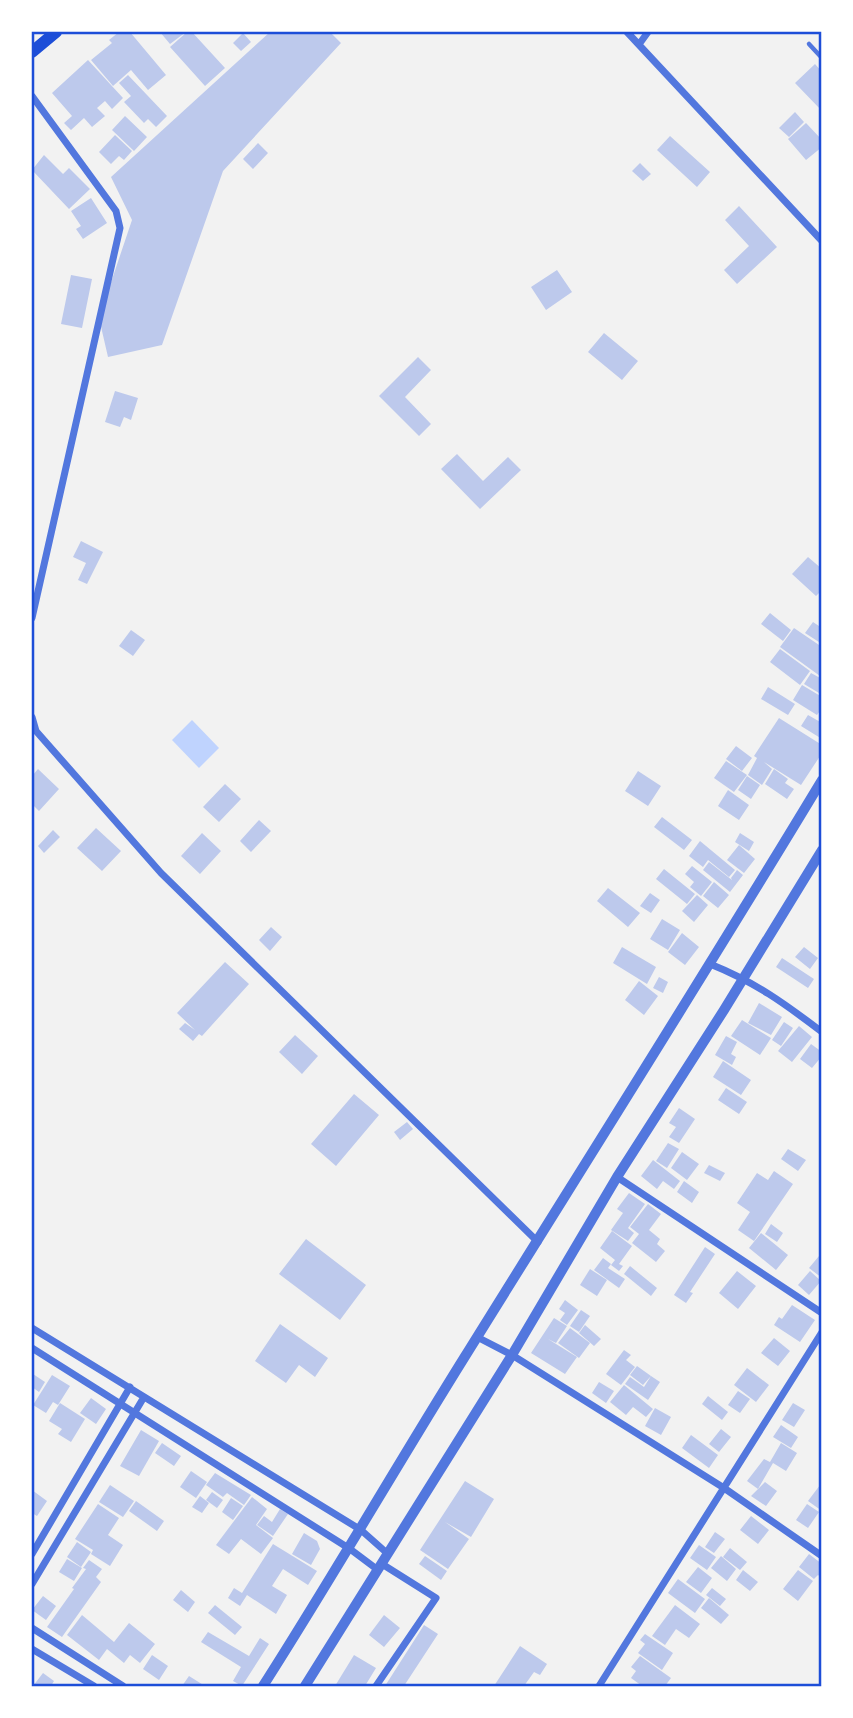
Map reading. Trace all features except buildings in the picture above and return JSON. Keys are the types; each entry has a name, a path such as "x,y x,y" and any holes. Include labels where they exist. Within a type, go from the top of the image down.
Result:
{"main road":[{"path":"32,52 56,32"}],"street":[{"path":"627,32 821,241"},
{"path":"640,43 648,32"},
{"path":"32,96 116,211 120,228 32,618"},
{"path":"32,717 36,732 162,873 538,1242"},
{"path":"263,1686 350,1549 477,1337 710,964 821,780"},
{"path":"305,1686 512,1355 617,1177 821,850"},
{"path":"710,964 744,977 786,1003 821,1032"},
{"path":"617,1177 821,1313"},
{"path":"32,1328 361,1530 382,1563"},
{"path":"599,1686 821,1332"},
{"path":"477,1337 512,1355 724,1489 821,1556"},
{"path":"32,1348 350,1549 382,1563 436,1598 376,1686"},
{"path":"32,1554 130,1387"},
{"path":"32,1584 144,1396"},
{"path":"32,1629 123,1686"},
{"path":"32,1649 94,1686"}],"lane":[{"path":"809,44 821,58"}],"water":[{"path":"192,720 219,748 199,768 172,740"}]}
